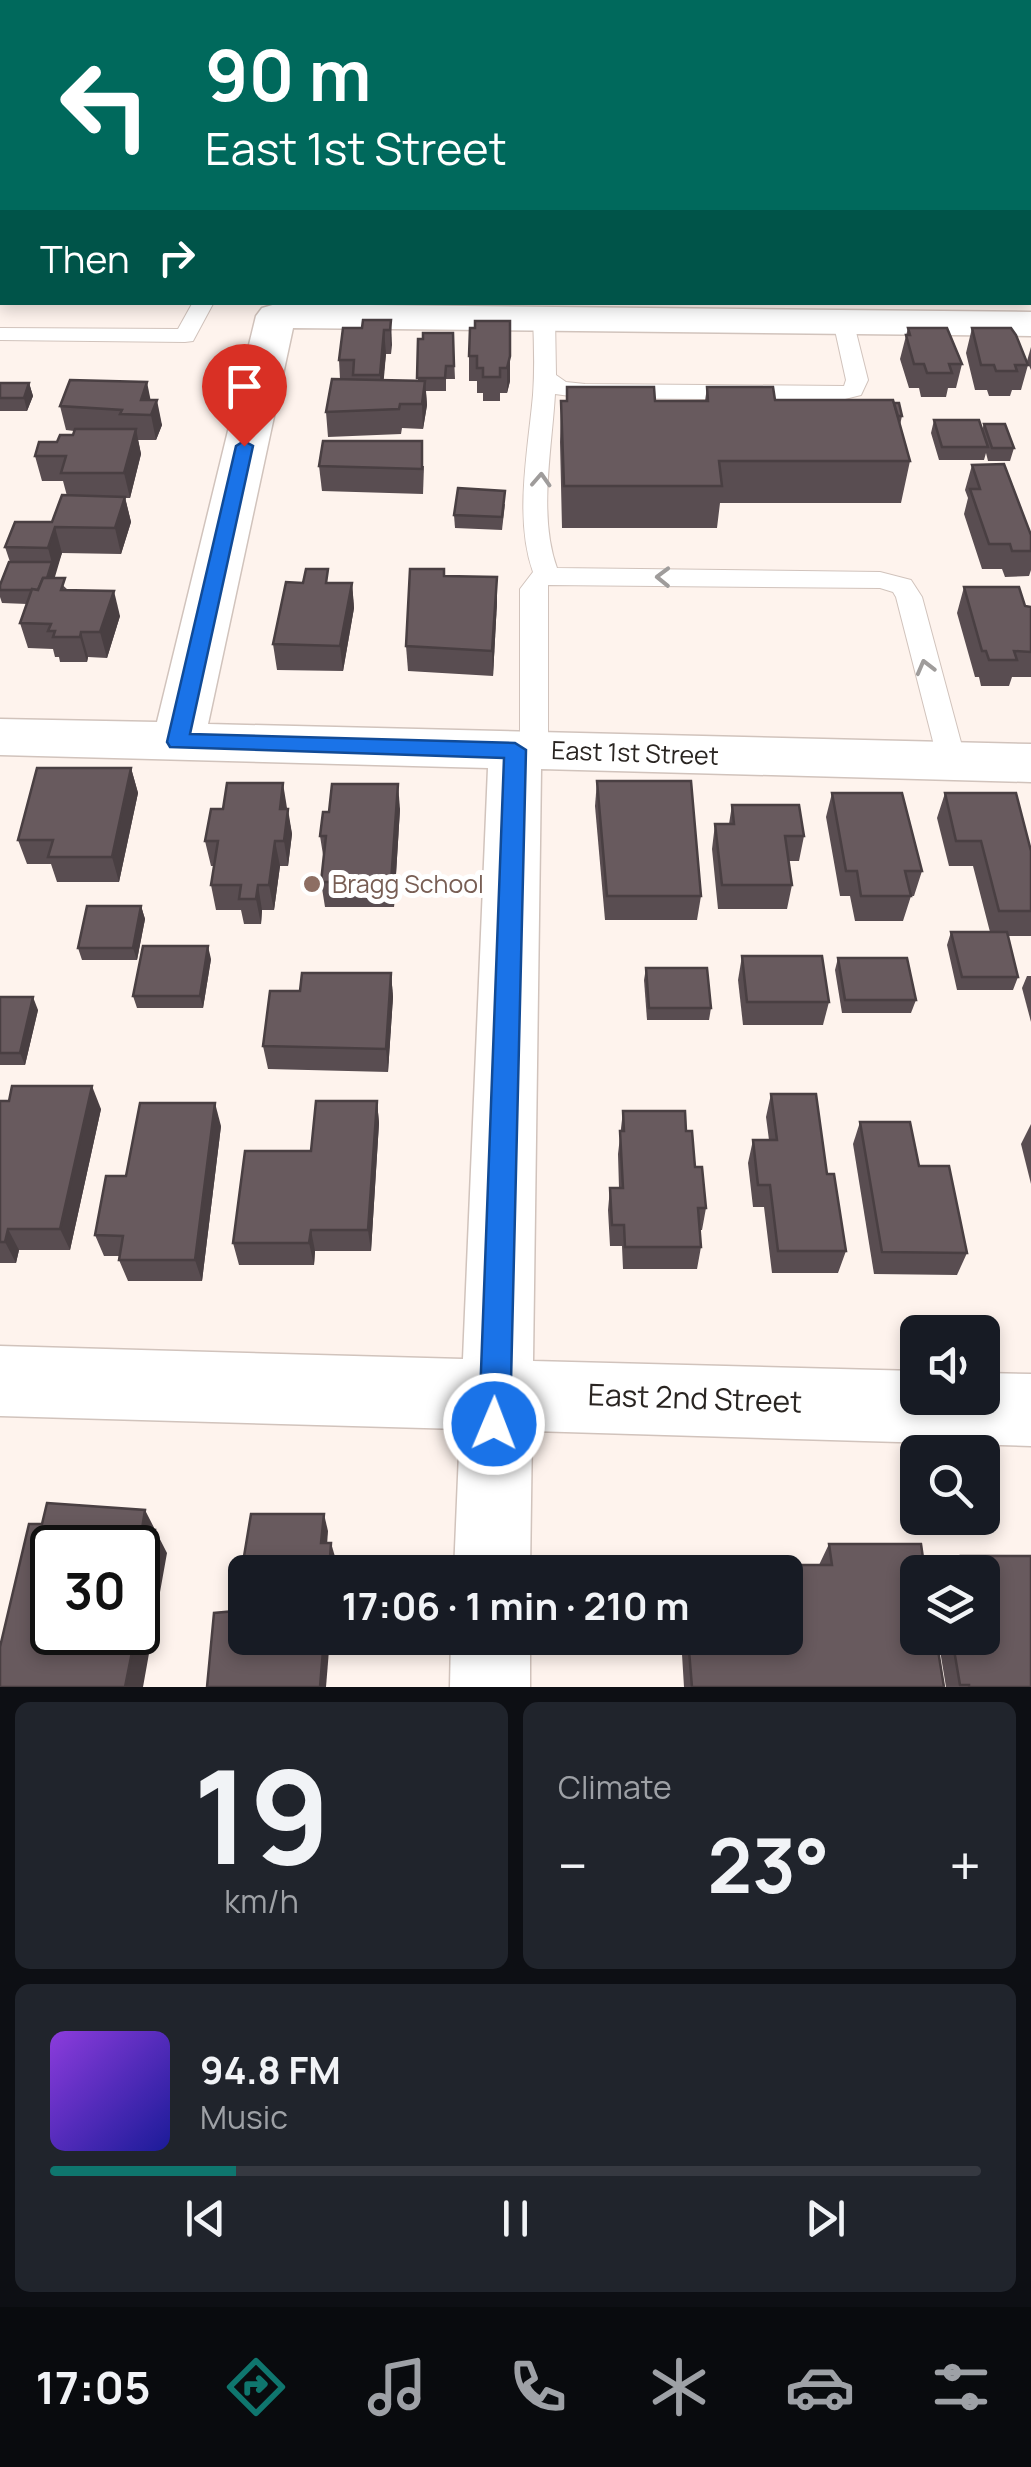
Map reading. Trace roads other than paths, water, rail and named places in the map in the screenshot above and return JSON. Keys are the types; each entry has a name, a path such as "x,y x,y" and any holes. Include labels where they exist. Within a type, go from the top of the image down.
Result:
{"street":[{"path":"178,742 266,309 1031,324"},
{"name":"East 1st Street","path":"0,737 1031,763"},
{"path":"492,1555 495,1392 524,750"},
{"name":"East 2nd Street","path":"0,1380 1031,1410"},
{"path":"490,1687 491,1655"}],"lane":[{"path":"0,334 185,336 202,305"},
{"path":"544,317 538,534 540,564 547,576"},
{"path":"545,378 560,388 585,391 841,393 853,390 857,380 844,321"},
{"path":"524,750 536,580 547,576 880,580 902,586 909,597 952,761"}],"place":[{"name":"Bragg School","path":"312,884"}]}
